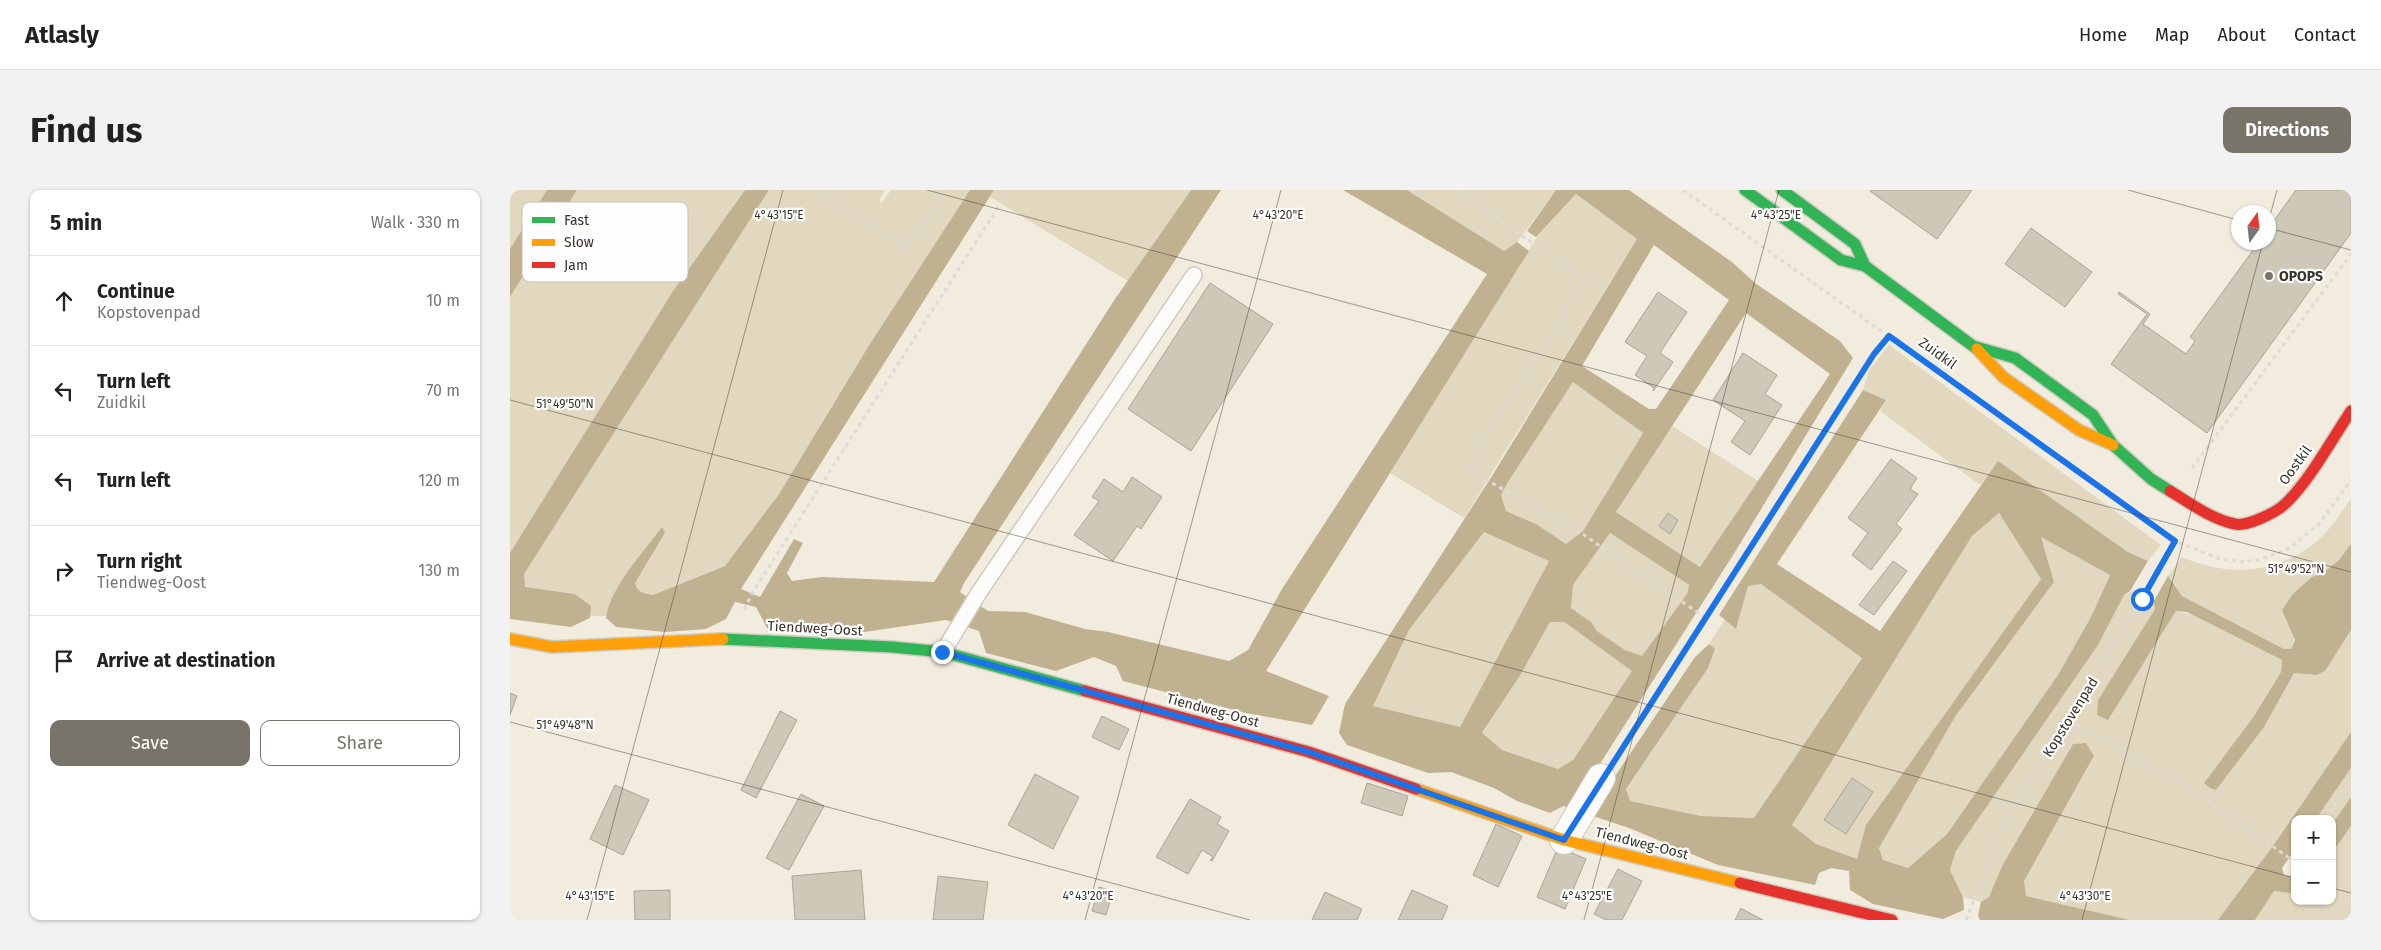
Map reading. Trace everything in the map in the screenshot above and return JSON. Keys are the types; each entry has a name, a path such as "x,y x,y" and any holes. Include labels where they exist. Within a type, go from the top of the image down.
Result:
{"street":[{"name":"Zuidkil","path":"1745,190 1782,195 1855,244 1865,266"},
{"name":"Zuidkil","path":"1782,195 1842,260 1865,266 1939,322 1976,346 2015,358 2086,409 2093,415 2113,445 2151,479 2205,513 2236,525 2251,523"},
{"name":"Zuidkil","path":"1976,346 2003,377 2079,430 2113,445"},
{"name":"Oostkil","path":"2251,523 2284,506 2303,482 2351,411"},
{"name":"Tiendweg-Oost","path":"510,639 552,647 731,639 892,647 945,647 1892,920"},
{"path":"1570,828 1601,778"}],"lane":[{"path":"945,647 978,594 1194,275"}],"path":[{"path":"814,190 903,246 909,245 946,190"},
{"path":"744,609 1009,190"},
{"path":"1456,190 1543,248 1586,280 1468,464 1481,477 1578,531 1706,618"},
{"name":"Zuidkil","path":"1684,190 1984,405"},
{"path":"2174,493 2351,254"},
{"path":"1601,778 1706,618 1874,354 1889,336"},
{"name":"Kopstovenpad","path":"1966,919 2007,818 2164,564 2175,541 2008,422"},
{"path":"2069,720 2191,789 2291,861"},
{"path":"2328,815 2351,781"}],"shaded area":[{"path":"510,190 547,190 539,202 522,202 522,230 510,249"},
{"path":"547,190 577,190 569,202 539,202"},
{"path":"577,190 745,190 688,270 688,202 569,202"},
{"path":"745,190 769,190 524,574 525,587 575,594 591,606 590,618 571,627 510,619 510,553 673,291 679,282 688,282 688,270"},
{"path":"769,190 885,190 880,199 881,204 891,190 970,190 868,347 779,494 725,566 653,595 641,592 635,583 665,533 608,608 607,616 590,616 591,606 575,594 525,587 524,574"},
{"path":"970,190 994,190 741,589 760,597 794,539 803,543 787,573 792,581 822,577 934,582 1115,299 1191,190 1221,190 964,583 960,592 988,611 1025,612 1085,629 1108,632 1229,661 1248,650 1282,589 1487,274 1343,190 1407,190 1504,251 1517,242 1529,251 1266,671 1329,696 1312,725 1246,713 1123,681 1116,666 1094,657 1056,671 986,653 979,631 946,620 864,632 767,628 756,607 735,602 726,619 706,629 665,632 616,627 606,618 614,594 621,582 662,527 665,533 635,583 641,592 653,595 725,566 779,494 868,347"},
{"path":"994,190 1191,190 1128,281 990,197"},
{"path":"1407,190 1556,190 1517,242 1504,251"},
{"path":"1556,190 1629,190 1732,262 1755,283 1840,341 1853,358 1735,552 1589,781 1603,794 1695,657 1709,644 1715,649 1708,668 1626,789 1630,801 1701,816 1754,818 1862,658 1761,584 1748,586 1736,629 1719,615 1863,390 1886,400 1777,564 1880,631 1998,461 2128,552 2148,561 2130,591 2124,595 2098,645 1956,851 1950,870 1963,897 1964,910 1943,919 1873,904 1850,890 1849,871 1831,868 1819,873 1815,885 1718,865 1629,828 1563,806 1550,813 1517,801 1494,788 1451,772 1428,773 1347,745 1339,733 1345,704 1492,476 1637,239 1576,194 1536,237 1527,231","holes":["1654,245 1729,300 1656,409 1649,409 1582,366","1746,313 1830,374 1700,567 1616,512","1573,382 1643,433 1583,531 1566,544 1536,524 1506,511 1501,495","1999,513 2041,579 1866,825 1857,859 1816,844 1792,825 1972,536","1484,532 1549,561 1460,727 1373,706 1409,630","1610,533 1689,585 1687,594 1642,656 1625,650 1597,631 1591,622 1571,608 1573,585","2041,537 2110,575 2091,617 2058,675 1947,834 1908,868 1883,860 1879,848 1955,717 2054,582","1550,622 1564,622 1632,671 1573,760 1558,769 1502,750 1482,733 1521,674"]},
{"path":"1576,194 1637,239 1464,518 1390,473 1539,234"},
{"path":"522,230 522,278 510,297 510,249"},
{"path":"522,278 522,282 679,282 510,553 510,297"},
{"path":"1889,345 2161,545 2148,561 2128,552 1998,462 1980,485 1880,411 1886,400 1863,390 1869,370"},
{"path":"1573,382 1643,433 1583,531 1566,544 1536,525 1506,511 1501,495"},
{"path":"1672,426 1758,481 1700,567 1616,512"},
{"path":"2351,499 2351,544 2345,555 2329,568 2312,577 2291,649 2284,649 2182,596 2168,576 2182,557 2213,567 2243,570 2273,565 2287,560 2317,542 2330,528"},
{"path":"1999,513 2041,579 1867,825 1857,860 1816,844 1792,825 1972,536"},
{"path":"1484,531 1549,561 1460,727 1373,706 1409,630"},
{"path":"1610,533 1689,585 1687,594 1642,657 1625,650 1597,631 1591,622 1571,608 1573,585"},
{"path":"2041,537 2110,575 2091,617 2058,675 1947,834 1908,868 1883,860 1879,848 1955,717 2054,582"},
{"path":"2351,544 2351,630 2325,671 2317,675 2294,673 2264,727 2216,790 2204,783 2254,716 2281,672 2282,660 2187,612 2176,611 2108,720 2097,715 2098,700 2155,609 2154,601 2168,576 2182,596 2284,649 2291,649 2295,640 2282,610 2293,594 2312,577 2325,571 2339,560"},
{"path":"1761,584 1862,657 1754,818 1701,816 1629,801 1626,789 1708,668 1715,649 1709,644 1725,619 1736,629 1748,585"},
{"path":"2135,590 2154,601 2155,609 2098,700 2097,715 2108,719 2176,611 2193,615 2282,660 2281,672 2254,716 2204,783 2264,727 2294,673 2317,675 2325,671 2351,630 2351,732 2294,815 2291,815 2291,820 2275,843 2218,920 2130,920 2026,896 2024,881 2094,757 2086,743 2073,744 2002,866 1989,897 1981,902 1963,897 1950,870 1956,851 2098,645 2124,595"},
{"path":"1550,622 1563,622 1633,671 1573,760 1558,769 1502,750 1482,734 1521,674"},
{"path":"2351,732 2351,768 2319,815 2294,815"},
{"path":"2086,743 2094,756 2024,881 2026,896 2130,920 1980,920 1978,915 1981,902 1989,897 2002,866 2073,744"},
{"path":"2351,768 2351,797 2336,818 2336,815 2319,815"},
{"path":"2351,797 2351,826 2336,847 2336,818"},
{"path":"2291,820 2291,856 2282,868 2284,875 2291,877 2291,892 2274,891 2255,920 2218,920"},
{"path":"2351,826 2351,920 2255,920 2274,891 2291,892 2291,905 2336,905 2336,847"}],"building":[{"path":"1871,190 1972,190 1937,239"},
{"path":"2296,190 2351,190 2351,233 2207,433 2111,364 2147,314 2118,294 2119,292 2150,314 2143,324 2186,354 2195,341 2190,337 2253,250 2276,250 2276,218"},
{"path":"2031,228 2092,272 2065,307 2005,264"},
{"path":"1210,283 1273,324 1191,451 1128,409"},
{"path":"1658,292 1687,312 1660,353 1673,362 1653,391 1654,388 1635,375 1647,356 1625,342"},
{"path":"1743,353 1777,375 1765,394 1782,405 1750,455 1731,442 1745,421 1713,400"},
{"path":"1891,459 1917,478 1910,489 1918,494 1896,524 1902,529 1871,570 1852,555 1868,533 1848,518"},
{"path":"1132,477 1162,497 1141,529 1137,526 1113,561 1074,535 1099,501 1092,497 1104,479 1123,492"},
{"path":"1668,513 1678,520 1670,534 1659,526"},
{"path":"1893,561 1907,571 1874,615 1859,605"},
{"path":"510,693 517,696 510,715"},
{"path":"780,711 797,720 756,798 741,790"},
{"path":"1102,716 1129,729 1119,750 1092,737"},
{"path":"1035,774 1079,797 1053,849 1008,825"},
{"path":"1852,778 1873,792 1846,834 1824,820"},
{"path":"1367,783 1408,796 1402,816 1361,803"},
{"path":"615,785 649,800 623,855 590,839"},
{"path":"801,794 824,806 789,870 766,858"},
{"path":"1190,799 1221,817 1217,824 1229,831 1212,861 1210,860 1213,857 1202,850 1188,874 1156,857"},
{"path":"1496,824 1522,836 1498,887 1473,875"},
{"path":"1558,847 1586,859 1565,909 1537,897"},
{"path":"1618,869 1642,881 1622,920 1606,920 1594,914"},
{"path":"861,870 865,920 795,920 792,876"},
{"path":"938,876 988,882 983,920 933,920"},
{"path":"1099,887 1113,891 1106,915 1092,911"},
{"path":"670,890 670,920 635,920 634,891"},
{"path":"1412,890 1448,906 1442,920 1398,920"},
{"path":"1325,892 1362,909 1357,920 1312,920"},
{"path":"1742,909 1763,920 1735,920"}],"traffic: fast":[{"path":"1745,190 1841,260 1865,266 1977,349"},
{"path":"1782,190 1855,244 1865,266"},
{"path":"1976,347 2015,358 2093,415 2113,445 2151,479 2170,491"},
{"path":"723,639 892,647 943,652 1085,691"}],"traffic: slow":[{"path":"1977,349 2003,377 2079,430 2113,445"},
{"path":"510,639 552,647 723,639"},
{"path":"1416,789 1564,840 1740,883"}],"traffic: jam":[{"path":"2170,491 2201,510 2226,522 2240,524 2260,519 2280,508 2293,496 2311,473 2351,411"},
{"path":"1085,691 1309,752 1416,789"},
{"path":"1740,883 1892,920"}],"place":[{"name":"OPOPS","path":"2269,276"}],"route":[{"path":"942,652 1309,752 1564,840 1601,778 1706,618 1874,354 1889,336 2175,541 2164,564 2142,599"}]}
